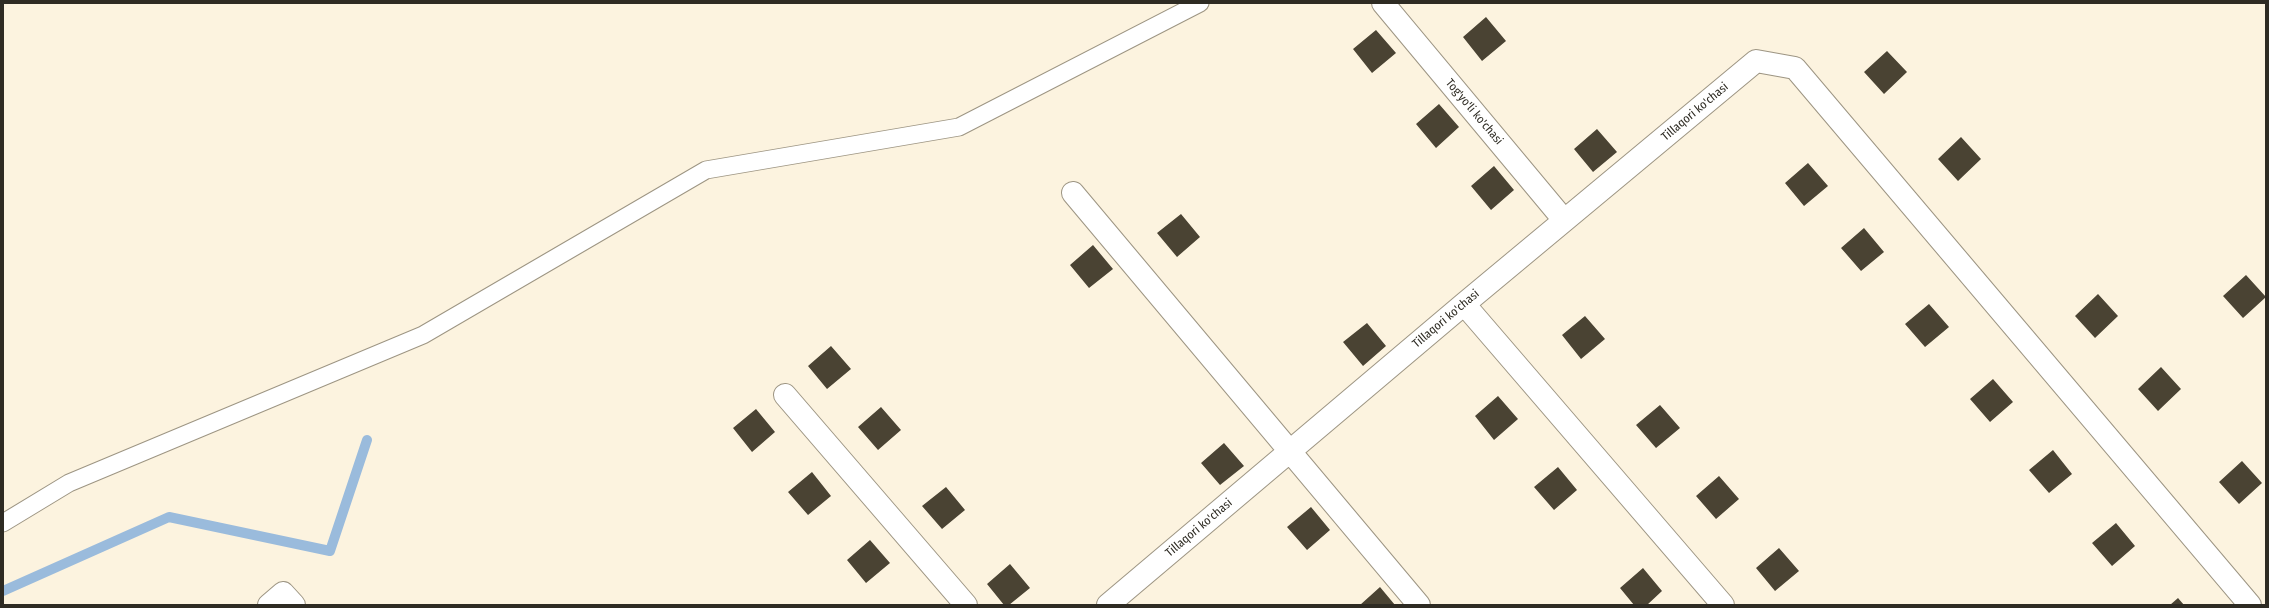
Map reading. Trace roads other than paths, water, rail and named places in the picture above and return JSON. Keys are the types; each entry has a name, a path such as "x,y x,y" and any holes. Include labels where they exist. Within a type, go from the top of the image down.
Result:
{"street":[{"name":"Tog'yo'li ko'chasi","path":"1383,3 1564,220"},
{"name":"Tillaqori ko'chasi","path":"1108,605 1564,220 1756,61 1795,68 2250,605"},
{"path":"1073,194 1419,605"},
{"path":"1464,304 1724,605"},
{"path":"784,394 966,605"},
{"path":"269,605 283,592 294,605"}],"lane":[{"path":"3,523 69,483 423,335 706,170 959,127 1200,3"}],"waterway":[{"path":"3,591 169,517 330,551 367,440"}]}
